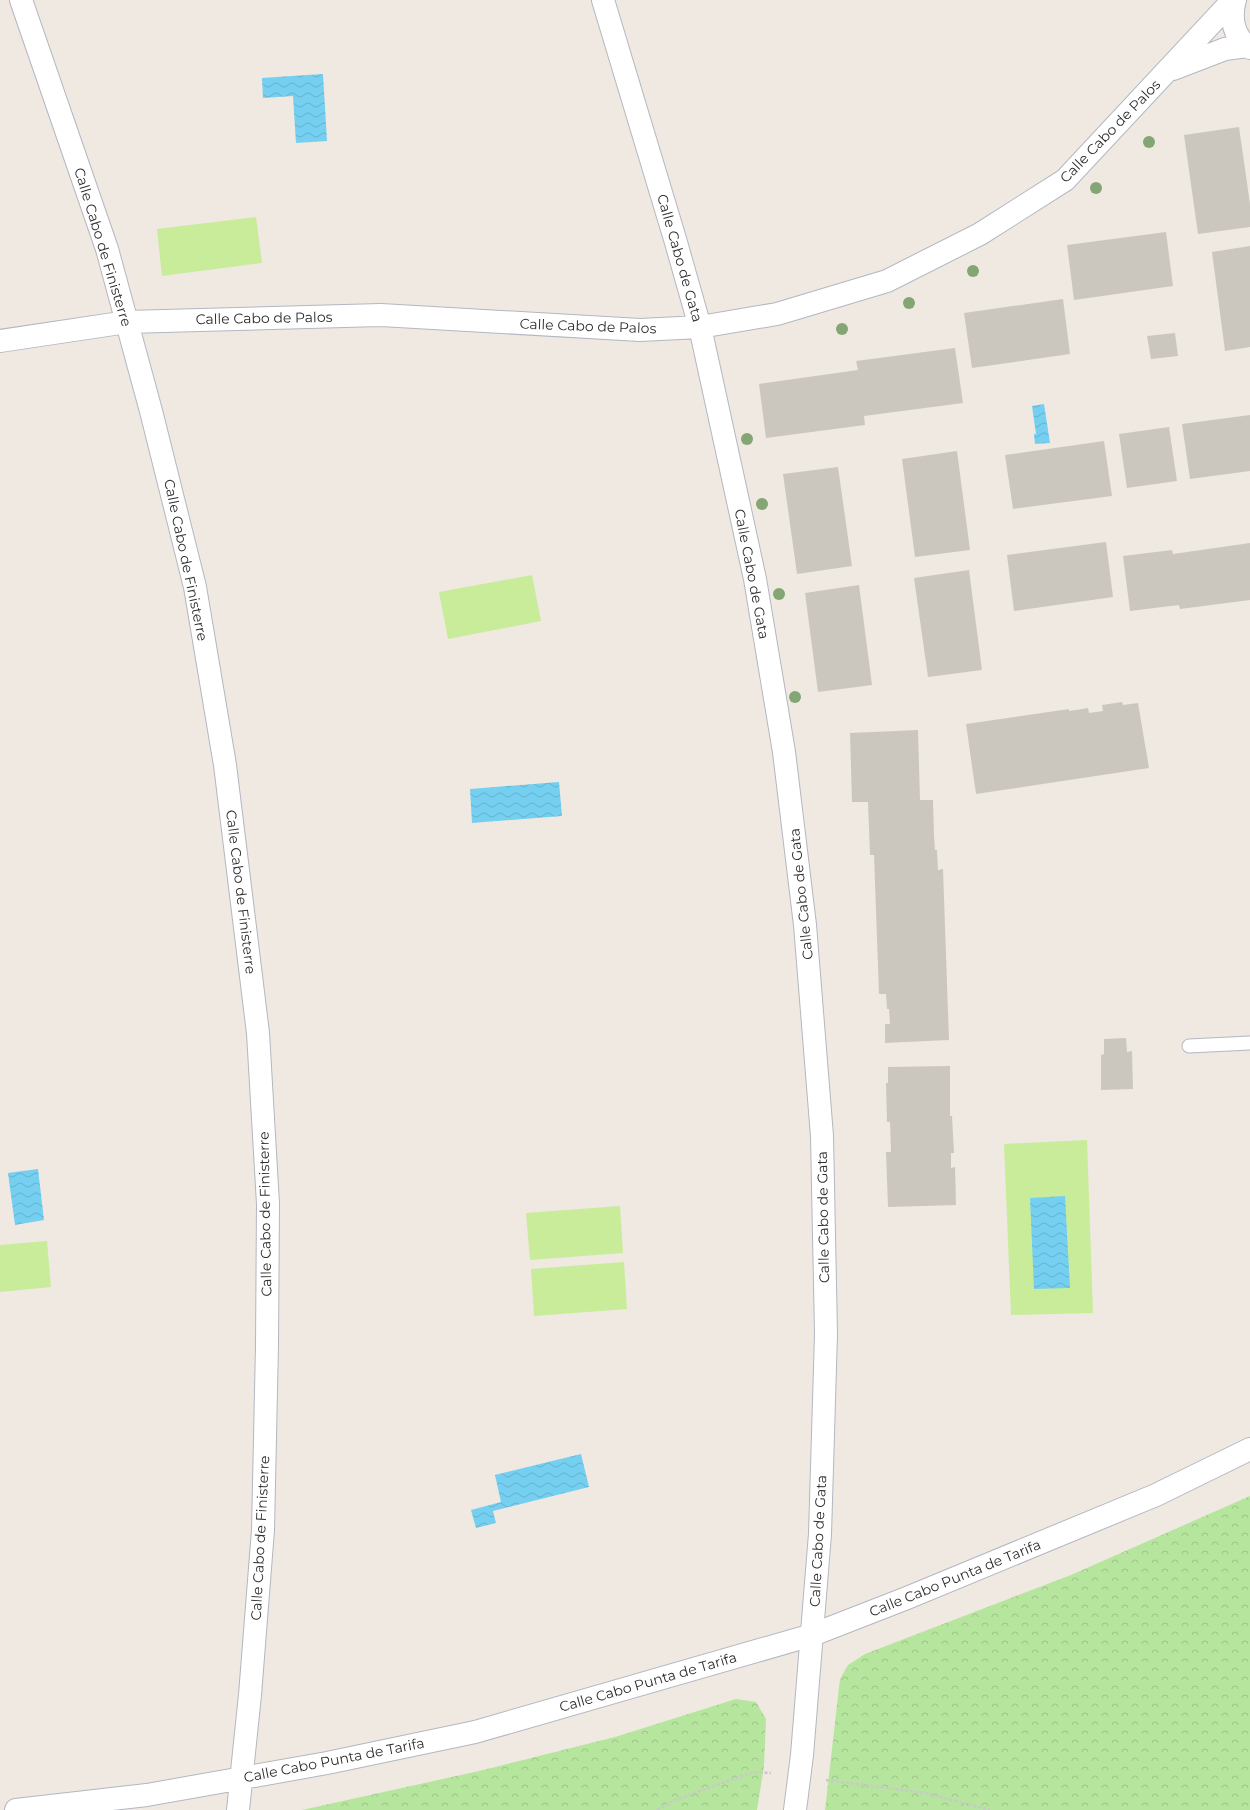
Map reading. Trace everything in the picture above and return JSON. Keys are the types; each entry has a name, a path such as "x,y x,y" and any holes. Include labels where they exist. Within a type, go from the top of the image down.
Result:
{"street":[{"name":"Calle Cabo de Finisterre","path":"21,0 107,249 152,411 195,587 225,765 258,1032 268,1204 267,1353 263,1515 250,1695 240,1778 238,1810"},
{"name":"Calle Cabo de Gata","path":"603,0 700,327 756,587 784,752 805,926 822,1136 826,1334 820,1534 802,1754 795,1810"},
{"name":"Calle Cabo de Palos","path":"0,341 127,322 381,315 640,330 700,327 777,314 887,281 980,234 1065,180 1170,70 1234,0"},
{"path":"1234,0 1232,23 1238,36 1248,47"},
{"name":"Calle Cabo de Palos","path":"1170,70 1226,49 1248,47"},
{"name":"Calle Cabo Punta de Tarifa","path":"16,1810 147,1795 327,1763 475,1732 812,1634 907,1598 1148,1498 1250,1449"}],"lane":[{"path":"1189,1046 1250,1043"}],"green space":[{"path":"256,217 262,263 162,276 157,229"},
{"path":"532,575 541,621 448,639 439,592"},
{"path":"1087,1140 1093,1313 1011,1315 1004,1144"},
{"path":"620,1206 623,1253 530,1260 526,1213"},
{"path":"47,1241 51,1287 0,1292 0,1245"},
{"path":"624,1262 627,1309 534,1316 531,1269"},
{"path":"1250,1496 1250,1810 825,1810 840,1679 848,1665 865,1654 1071,1575"},
{"path":"736,1699 756,1702 766,1719 764,1766 757,1810 302,1810 479,1771 615,1737"}],"water":[{"path":"323,74 327,141 296,143 293,96 263,98 262,78"},
{"path":"1044,404 1050,443 1035,444 1034,434 1036,434 1032,406"},
{"path":"559,782 562,816 472,823 470,789"},
{"path":"38,1169 44,1220 15,1225 8,1173"},
{"path":"1065,1196 1070,1288 1034,1289 1030,1198"},
{"path":"581,1454 589,1487 493,1511 496,1523 476,1528 471,1510 501,1502 495,1475"}],"building":[{"path":"1239,127 1250,204 1250,227 1198,234 1184,135"},
{"path":"1166,232 1173,286 1074,300 1067,245"},
{"path":"1250,246 1250,347 1225,351 1212,252"},
{"path":"1063,299 1070,354 972,368 964,313"},
{"path":"1175,333 1178,356 1151,359 1147,336"},
{"path":"955,348 963,403 864,416 865,425 766,438 759,384 858,370 856,361"},
{"path":"1250,415 1250,471 1190,479 1182,424"},
{"path":"1169,427 1177,481 1127,488 1119,434"},
{"path":"1104,441 1112,496 1013,509 1005,455"},
{"path":"957,451 970,550 915,557 902,459"},
{"path":"838,467 852,566 797,574 783,474"},
{"path":"1106,542 1113,597 1014,611 1007,555"},
{"path":"1250,543 1250,600 1180,609 1179,605 1130,611 1123,556 1172,550 1173,554"},
{"path":"969,570 982,670 928,677 914,578"},
{"path":"859,585 872,685 818,692 805,593"},
{"path":"1122,702 1123,705 1138,703 1149,768 976,794 966,724 1069,709 1069,711 1088,708 1089,713 1103,711 1102,705"},
{"path":"918,730 920,800 933,800 935,850 937,850 938,870 943,869 949,1040 885,1043 885,1024 890,1024 886,994 879,994 874,855 870,855 868,802 852,802 850,733"},
{"path":"1126,1038 1127,1052 1132,1051 1133,1089 1101,1090 1101,1055 1104,1054 1104,1039"},
{"path":"950,1066 950,1116 952,1116 954,1153 951,1153 951,1168 955,1167 956,1205 888,1207 886,1152 891,1152 890,1122 887,1122 886,1083 888,1083 888,1067"}]}
